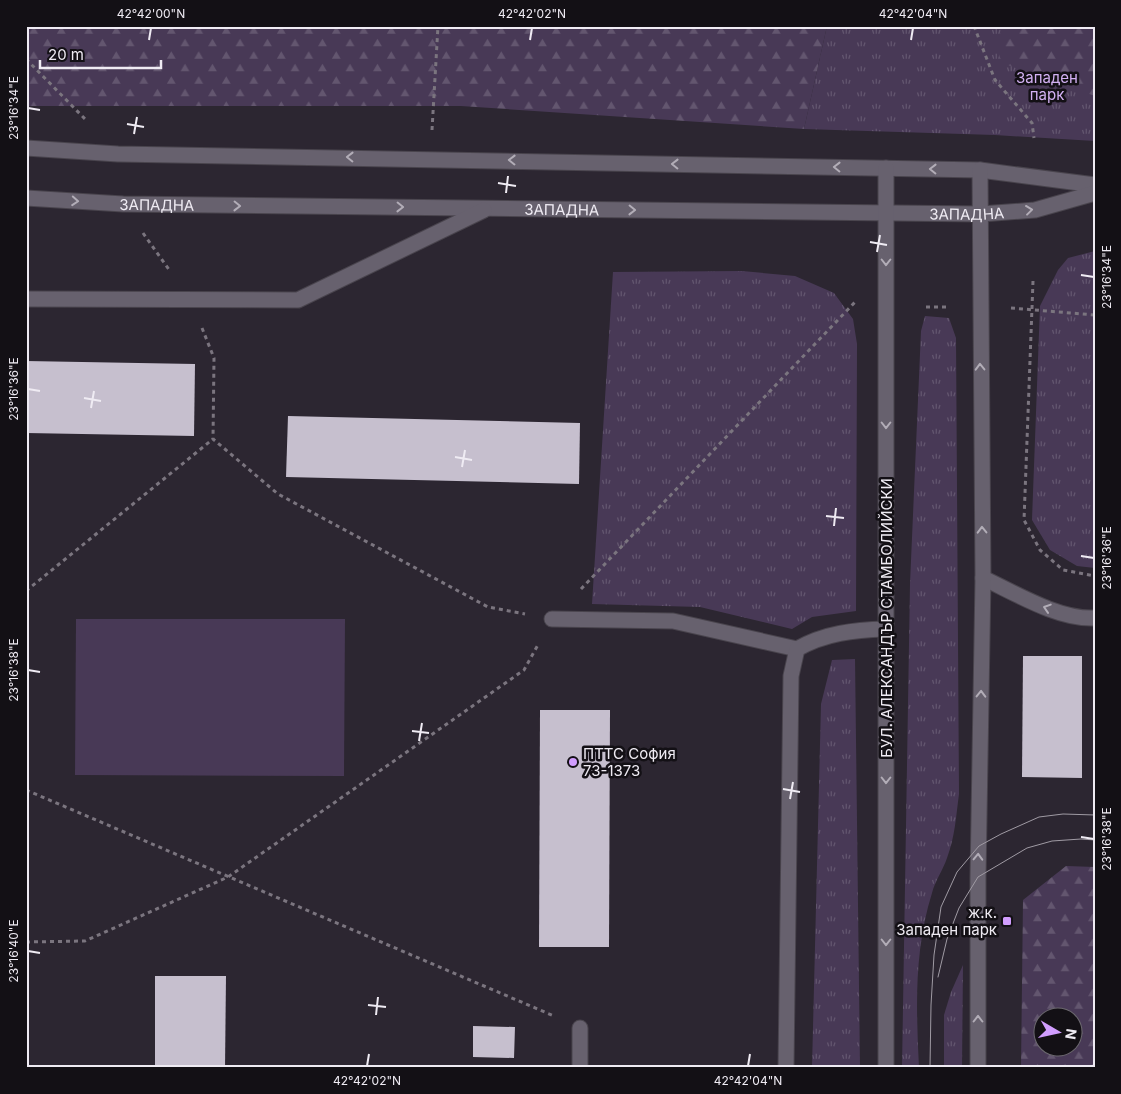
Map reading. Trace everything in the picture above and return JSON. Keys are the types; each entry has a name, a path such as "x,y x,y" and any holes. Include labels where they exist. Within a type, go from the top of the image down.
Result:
{"street":[{"path":"26,148 118,154 430,158 980,170 1095,185"},
{"name":"БУЛ. АЛЕКСАНДЪР СТАМБОЛИЙСКИ","path":"886,168 886,1068"},
{"path":"978,1068 978,877 983,578 980,170"},
{"name":"ЗАПАДНА","path":"26,198 123,204 981,214 1035,210 1095,193"},
{"path":"26,299 298,300 488,208"},
{"path":"983,578 1044,608 1085,618 1095,618"},
{"path":"552,619 672,621 797,649 812,640 834,633 886,629"},
{"path":"786,1068 791,676 797,649"},
{"path":"580,1028 580,1068"}],"path":[{"path":"430,158 438,26"},
{"path":"974,26 995,80 1032,123 1034,138"},
{"path":"26,59 118,154"},
{"path":"123,204 190,300 214,358 213,439"},
{"path":"1033,281 1024,520 1040,550 1063,570 1095,576"},
{"path":"26,942 85,941 228,877 524,670 552,619 858,298"},
{"path":"926,307 950,307"},
{"path":"1002,308 1095,315"},
{"path":"213,439 278,494 488,607 552,619"},
{"path":"26,591 213,439"},
{"path":"26,790 580,1028"}],"green space":[{"path":"26,26 827,26 804,129 461,106 26,106"},
{"name":"Западен парк","path":"827,26 1095,26 1095,141 995,135 804,129"},
{"path":"1001,26 1095,26 1095,96 999,62"},
{"path":"1095,251 1095,568 1077,566 1050,550 1032,520 1040,306 1058,270 1068,258"},
{"path":"742,271 795,276 834,293 853,319 857,344 856,611 812,617 792,629 700,607 592,604 613,272"},
{"path":"925,316 949,318 956,338 959,794 950,850 933,889 922,936 917,1002 919,1068 902,1068 910,584 921,331"},
{"path":"76,619 345,619 344,776 75,775"},
{"path":"855,659 860,1068 812,1068 821,704 832,660"},
{"path":"1066,866 1095,867 1095,1068 1021,1068 1023,900"},
{"path":"963,965 962,1068 944,1068 944,1015 951,992"}],"building":[{"path":"26,361 195,364 194,436 26,433"},
{"path":"288,416 580,423 579,484 286,477"},
{"path":"1023,656 1082,656 1082,778 1022,777"},
{"path":"540,710 610,710 609,947 539,947"},
{"path":"155,976 226,976 225,1068 155,1068"},
{"path":"473,1026 515,1027 514,1058 473,1057"}],"tram line":[{"path":"930,1068 934,955 941,907 957,872 979,846 1039,817 1063,814 1095,815"},
{"path":"938,977 947,939 959,908 978,877 1027,848 1052,841 1095,840"}],"place":[{"name":"ПТТС София 73-1373","path":"573,762"},
{"name":"ж.к. Западен парк","path":"1007,921"}]}
